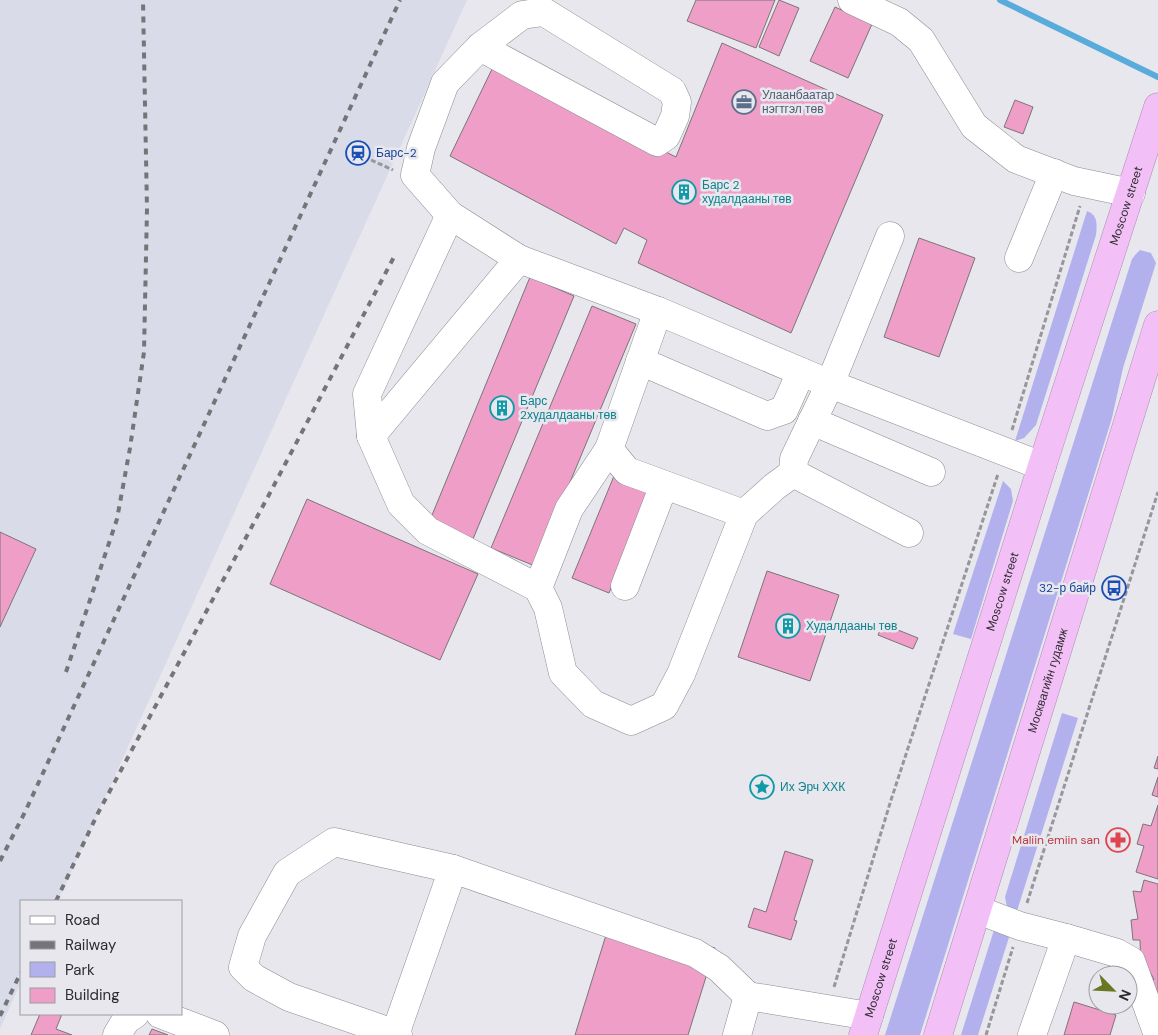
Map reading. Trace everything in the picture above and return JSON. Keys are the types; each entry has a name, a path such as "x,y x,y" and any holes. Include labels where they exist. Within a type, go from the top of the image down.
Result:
{"highway":[{"name":"Moscow street","path":"866,1025 1042,466 1158,107"},
{"name":"Москвагийн гудамж","path":"938,1035 1158,325"}],"lane":[{"path":"852,0 899,22 921,40 974,126 1016,159 1087,184 1131,193"},
{"path":"480,47 657,142 666,136 675,116 677,102 672,91 544,12 522,15 480,47 445,83 421,148 415,174 450,215 519,259 658,311 830,384 1042,466"},
{"path":"1019,258 1054,173"},
{"path":"450,215 367,394 371,436 401,504 428,530 538,588 548,608 563,672 593,704 631,721 664,706 681,674 744,514 793,473 794,459 830,384 890,236"},
{"path":"371,436 519,259"},
{"path":"538,588 569,509 609,450 658,311"},
{"path":"640,361 767,416 784,410 801,372"},
{"path":"812,421 931,472"},
{"path":"609,450 627,471 744,514"},
{"path":"793,473 909,533"},
{"path":"625,586 664,485"},
{"path":"453,869 397,1035 290,997 254,978 243,967 252,936 287,872 334,842 453,869 695,953 719,968 748,996 827,1009 866,1025"},
{"path":"978,910 1020,926 1117,953 1132,961 1158,1035"},
{"path":"1032,1035 1066,938"},
{"path":"737,1035 748,996"},
{"path":"117,1035 126,1020 134,1015"},
{"path":"163,1015 215,1035"}],"path":[{"path":"827,1009 891,800 1005,452 1087,184"},
{"path":"986,1035 1158,492"}],"shaded area":[{"path":"0,0 467,0 58,900 20,900 20,984 0,1029"}],"green space":[{"path":"1087,211 1095,218 1096,235 1036,425 1024,438 1015,441"},
{"path":"1140,250 1151,253 1156,263 1123,368 1112,418 920,1035 885,1035 1132,259"},
{"path":"1003,481 1011,489 1013,501 971,639 953,634"},
{"path":"1062,713 1078,718 1016,914 1007,907 1005,897"},
{"path":"994,930 1011,931 978,1035 961,1035"}],"building":[{"path":"696,0 775,0 756,48 687,21"},
{"path":"779,0 799,8 779,56 759,47"},
{"path":"835,7 872,24 848,78 810,61"},
{"name":"Барс 2 худалдааны төв","path":"722,43 883,115 791,333 638,263 647,240 624,228 616,244 450,156 493,67 676,157"},
{"path":"1015,100 1033,107 1023,134 1004,127"},
{"path":"919,238 975,258 939,357 884,337"},
{"name":"Барс 2худалдааны төв","path":"530,277 574,296 473,539 430,520"},
{"name":"Барс 2худалдааны төв","path":"592,306 636,324 535,566 491,548"},
{"path":"614,476 651,491 609,593 572,578"},
{"path":"307,499 478,574 440,660 270,584"},
{"path":"0,532 36,549 0,627"},
{"name":"Худалдааны төв","path":"767,571 839,595 810,681 738,657"},
{"path":"883,624 918,638 913,649 878,635"},
{"path":"1158,756 1158,769 1154,768"},
{"path":"1158,777 1158,797 1152,795"},
{"path":"1158,805 1158,879 1136,872 1144,846 1137,844 1143,824 1151,826"},
{"path":"785,851 813,860 794,920 797,921 791,940 748,927 754,908 766,912"},
{"path":"1144,880 1158,884 1158,1002 1148,985 1154,979 1148,969 1141,969 1140,940 1133,940 1131,920 1138,919 1133,891 1141,892"},
{"path":"611,919 715,948 688,1035 575,1035"},
{"path":"1074,1002 1088,1006 1088,1015 1116,1015 1110,1035 1064,1035"},
{"path":"40,1015 62,1015 56,1029 72,1035 31,1035"},
{"path":"152,1029 168,1035 149,1035"}],"waterway":[{"path":"1000,0 1158,77"}],"railway":[{"path":"66,672 117,519 130,448 144,352 147,209 143,0"},
{"path":"0,861 25,812 400,0"},
{"path":"56,900 98,813 395,255"},
{"path":"0,1016 20,974"}],"place":[{"name":"Улаанбаатар нэгтгэл төв","path":"744,102"},
{"name":"Барс-2","path":"358,153"},
{"name":"Барс 2 худалдааны төв","path":"684,192"},
{"name":"Барс 2худалдааны төв","path":"502,408"},
{"name":"32-р байр","path":"1114,588"},
{"name":"Худалдааны төв","path":"788,626"},
{"name":"Их Эрч ХХК","path":"762,787"},
{"name":"Maliin emiin san","path":"1118,840"}]}
